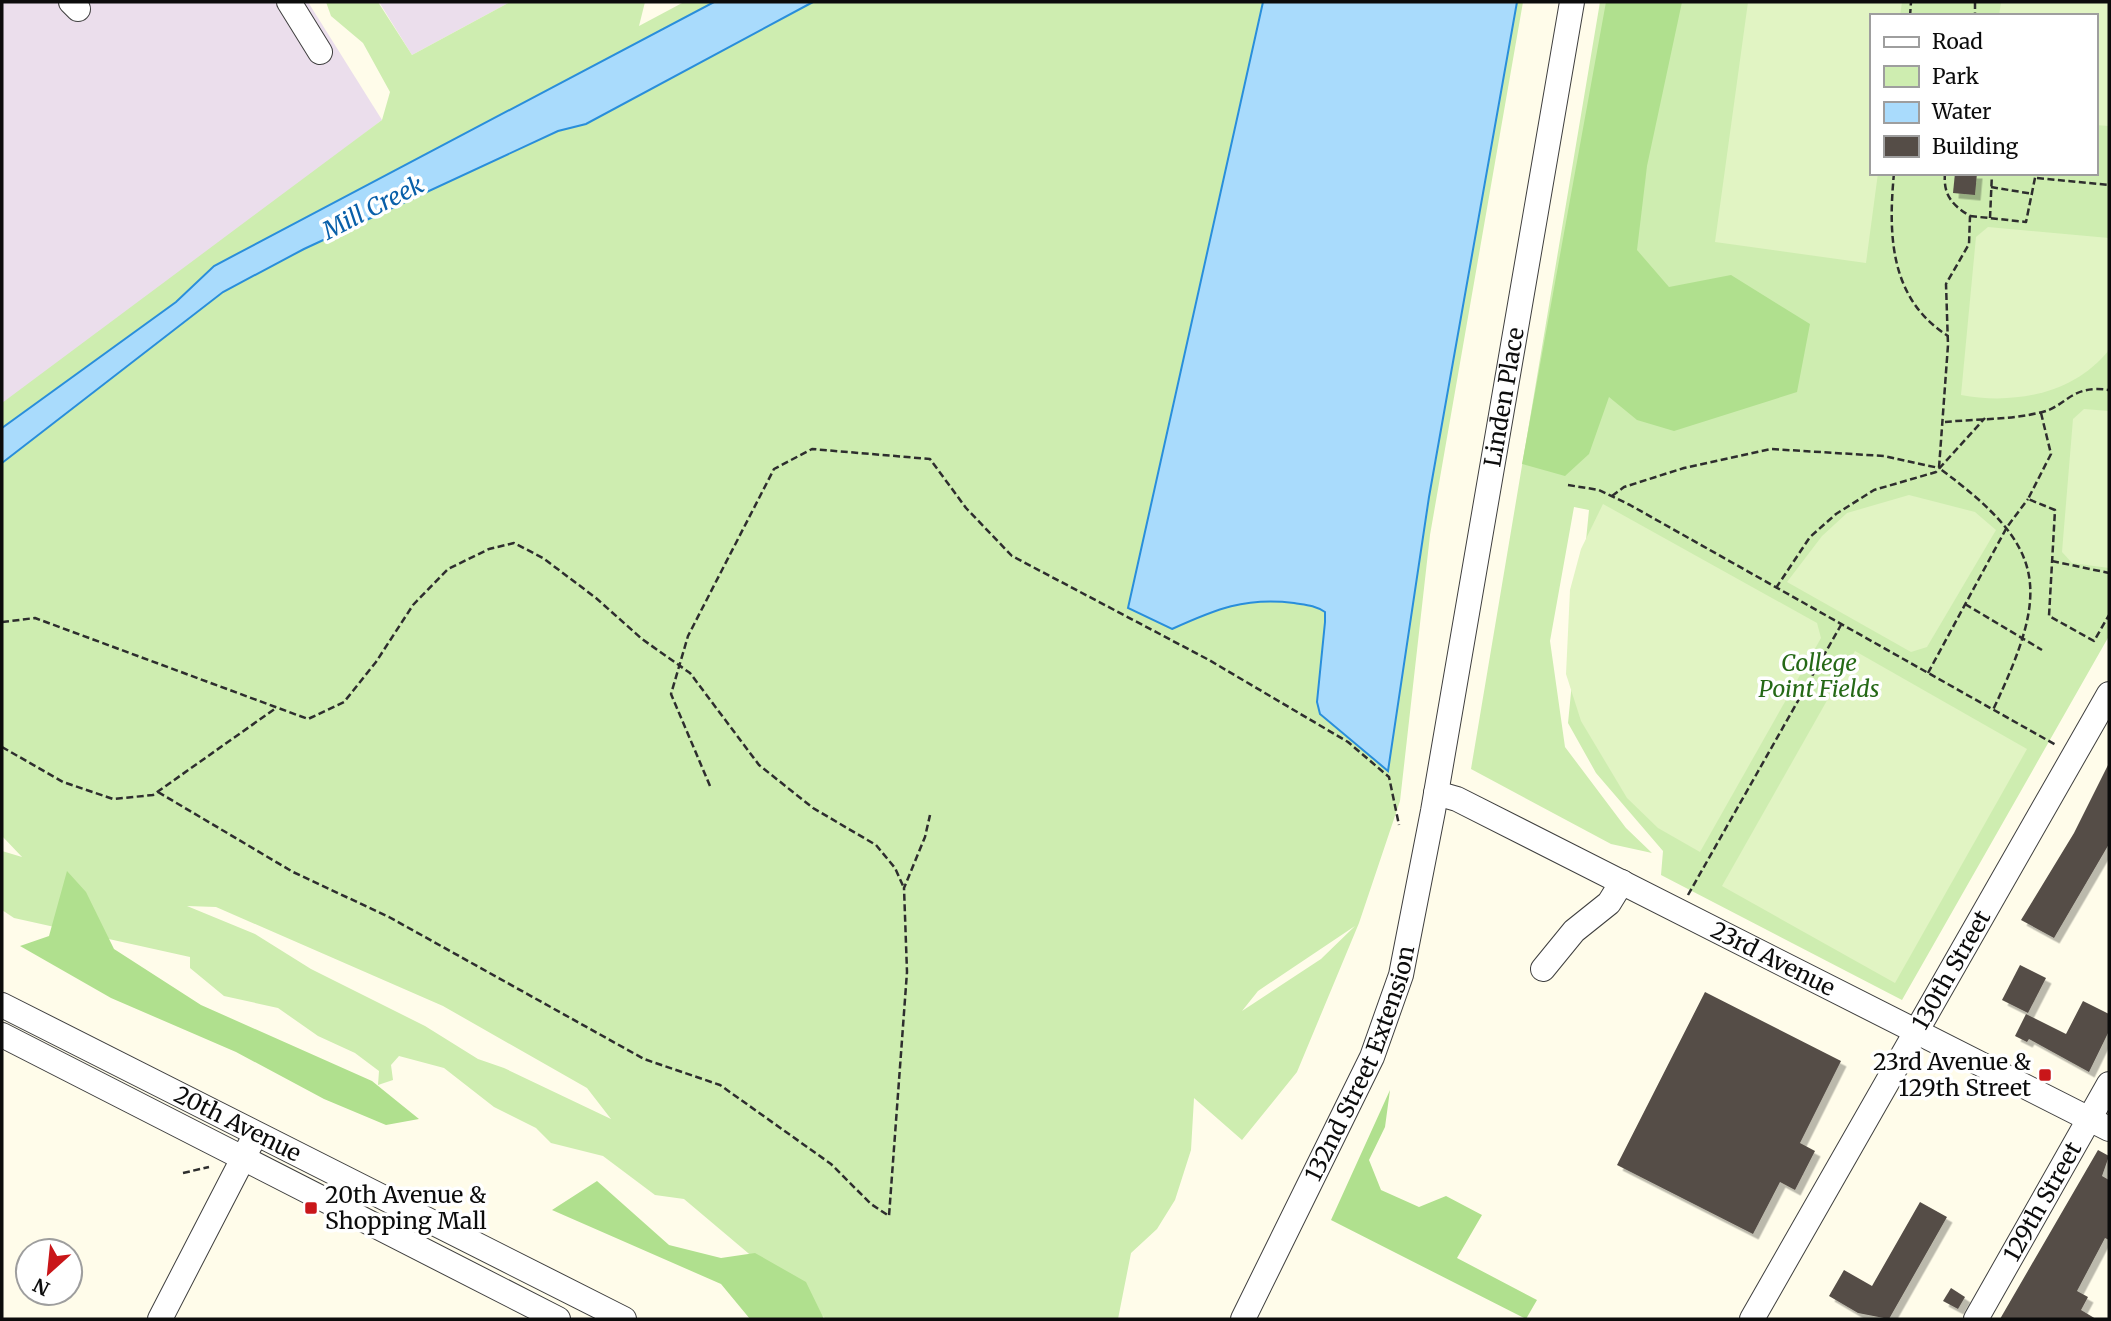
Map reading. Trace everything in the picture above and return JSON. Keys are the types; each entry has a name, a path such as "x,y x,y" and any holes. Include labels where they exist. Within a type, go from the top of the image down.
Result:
{"street":[{"path":"289,2 320,52"},
{"name":"Linden Place","path":"1436,793 1572,2"},
{"name":"130th Street","path":"1752,1319 2109,694"},
{"name":"23rd Avenue","path":"1436,793 1457,799 2099,1124"},
{"name":"132nd Street Extension","path":"1243,1319 1372,1057 1401,975 1436,793"},
{"path":"1543,969 1574,931 1609,903 1622,883"},
{"name":"20th Avenue","path":"2,1005 624,1319"},
{"name":"20th Avenue","path":"2,1035 558,1319"},
{"name":"129th Street","path":"1976,1319 2099,1124 2109,1084"},
{"path":"160,1319 256,1133"}],"path":[{"path":"1894,175 1891,230 1895,258 1907,292 1926,322 1948,336"},
{"path":"1945,175 1944,186 1952,205 1970,216 2026,222 2037,176 2109,185"},
{"path":"1990,218 1992,175"},
{"path":"1991,187 2033,194"},
{"path":"1938,468 1948,336 1946,284 1969,244 1970,216"},
{"path":"1943,423 2041,413 2068,396 2093,388 2109,390"},
{"path":"1928,673 2007,527 2028,499 2051,454 2041,413"},
{"path":"1776,588 1811,537 1836,514 1874,490 1936,472 1986,418"},
{"path":"710,786 671,694 688,636 774,469 812,449 930,459 966,508 1012,556 1209,660 1348,742 1390,777 1399,825"},
{"path":"1612,496 1624,487 1684,468 1771,449 1884,456 1938,468 1979,497 2007,527 2022,551 2033,594 2020,652 1993,710"},
{"path":"1568,485 1599,490 1612,496 2056,745"},
{"path":"2028,499 2055,510 2049,615 2094,641 2109,615"},
{"path":"2,622 35,618 308,719 344,702 376,662 413,605 448,569 489,549 514,543 542,558 596,598 642,639 680,665 703,689 759,765 813,808 876,845 895,868 904,888 907,972 889,1216 871,1204 831,1164 720,1086 644,1059 389,917 293,872 158,792"},
{"path":"2052,561 2109,573"},
{"path":"1965,604 2042,650"},
{"path":"2104,624 2109,626"},
{"path":"1688,895 1841,625"},
{"path":"2,747 63,782 113,799 153,795 276,708"},
{"path":"904,888 925,837 930,815"},
{"path":"183,1173 209,1167"}],"shaded area":[{"path":"2,2 308,2 382,120 2,411"},
{"path":"379,2 510,2 412,55"}],"green space":[{"path":"326,2 378,2 412,55 510,2 645,2 639,26 684,2 714,2 214,266 176,302 2,428 2,403 382,120 390,92 363,43 331,16"},
{"path":"813,2 1263,2 1129,608 1172,628 1217,610 1245,603 1294,603 1325,612 1317,702 1388,770 1429,497 1517,2 1523,2 1430,535 1400,801 1359,923 1297,1072 1242,1140 1194,1098 1191,1150 1175,1200 1157,1229 1131,1253 1118,1319 826,1319 684,1199 655,1195 603,1156 551,1143 536,1128 494,1107 444,1068 399,1056 391,1065 393,1080 378,1085 379,1071 355,1053 318,1036 278,1008 224,996 190,968 190,957 14,918 2,910 2,851 22,857 2,836 2,463 223,292 304,249 558,131 586,124","holes":["187,906 216,907 443,1006 587,1088 611,1119 504,1068 478,1059 425,1026 311,969 255,934","1355,926 1321,959 1242,1011 1258,991"]},
{"name":"College Point Fields","path":"1600,2 2109,2 2109,636 1902,1000 1661,875 1663,851 1596,773 1568,723 1589,510 1574,507 1550,641 1565,747 1626,828 1652,853 1611,844 1471,769"},
{"path":"1606,2 1682,2 1647,166 1637,250 1669,287 1731,275 1810,324 1797,392 1674,431 1637,420 1609,397 1589,454 1565,476 1522,464"},
{"path":"1748,2 1902,2 1900,14 1870,14 1870,175 1878,175 1866,263 1715,242"},
{"path":"2001,2 2109,2 2109,126 2097,125 2097,14 1999,14"},
{"path":"1988,227 2109,238 2109,350 2079,377 2042,393 2022,397 1981,398 1961,395 1976,237"},
{"path":"2084,409 2109,411 2109,568 2072,563 2062,552 2073,419"},
{"path":"1909,495 1975,512 1996,530 1927,647 1911,652 1787,582 1822,536 1847,513"},
{"path":"1603,504 1817,623 1821,638 1700,852 1658,828 1627,798 1581,721 1566,674 1570,590 1581,549"},
{"path":"1855,651 2027,749 1895,983 1722,886"},
{"path":"67,871 86,892 114,949 201,1005 372,1081 419,1119 386,1125 324,1099 236,1052 111,998 20,946 49,936"},
{"path":"1390,1090 1385,1127 1369,1160 1381,1190 1419,1207 1446,1196 1482,1215 1457,1258 1537,1300 1526,1319 1331,1220"},
{"path":"597,1181 669,1245 721,1258 755,1253 806,1282 824,1319 750,1319 721,1284 552,1210"}],"water":[{"name":"Mill Creek","path":"714,2 813,2 586,124 558,131 304,249 223,292 2,463 2,428 176,302 214,266"},
{"path":"1263,2 1517,2 1429,497 1388,771 1320,714 1317,702 1325,612 1294,603 1245,603 1217,610 1172,629 1128,608"}],"building":[{"path":"1955,175 1977,175 1975,195 1953,193"},
{"path":"2109,763 2109,844 2054,938 2021,920 2074,833"},
{"path":"2020,965 2046,978 2028,1013 2002,1000"},
{"path":"1705,992 1841,1061 1800,1143 1815,1151 1795,1190 1780,1182 1753,1234 1617,1165"},
{"path":"2083,1001 2109,1014 2109,1031 2089,1072 2029,1039 2027,1042 2015,1036 2026,1014 2066,1034"},
{"path":"2098,1150 2109,1156 2102,1176 2109,1180 2109,1240 2105,1238 2077,1291 2088,1297 2081,1310 2096,1319 2000,1319"},
{"path":"1920,1202 1947,1217 1889,1319 1858,1313 1829,1296 1844,1270 1872,1286"},
{"path":"1951,1288 1965,1297 1958,1309 1943,1301"}],"place":[{"name":"23rd Avenue & 129th Street","path":"2045,1075"},
{"name":"20th Avenue & Shopping Mall","path":"311,1208"}]}
